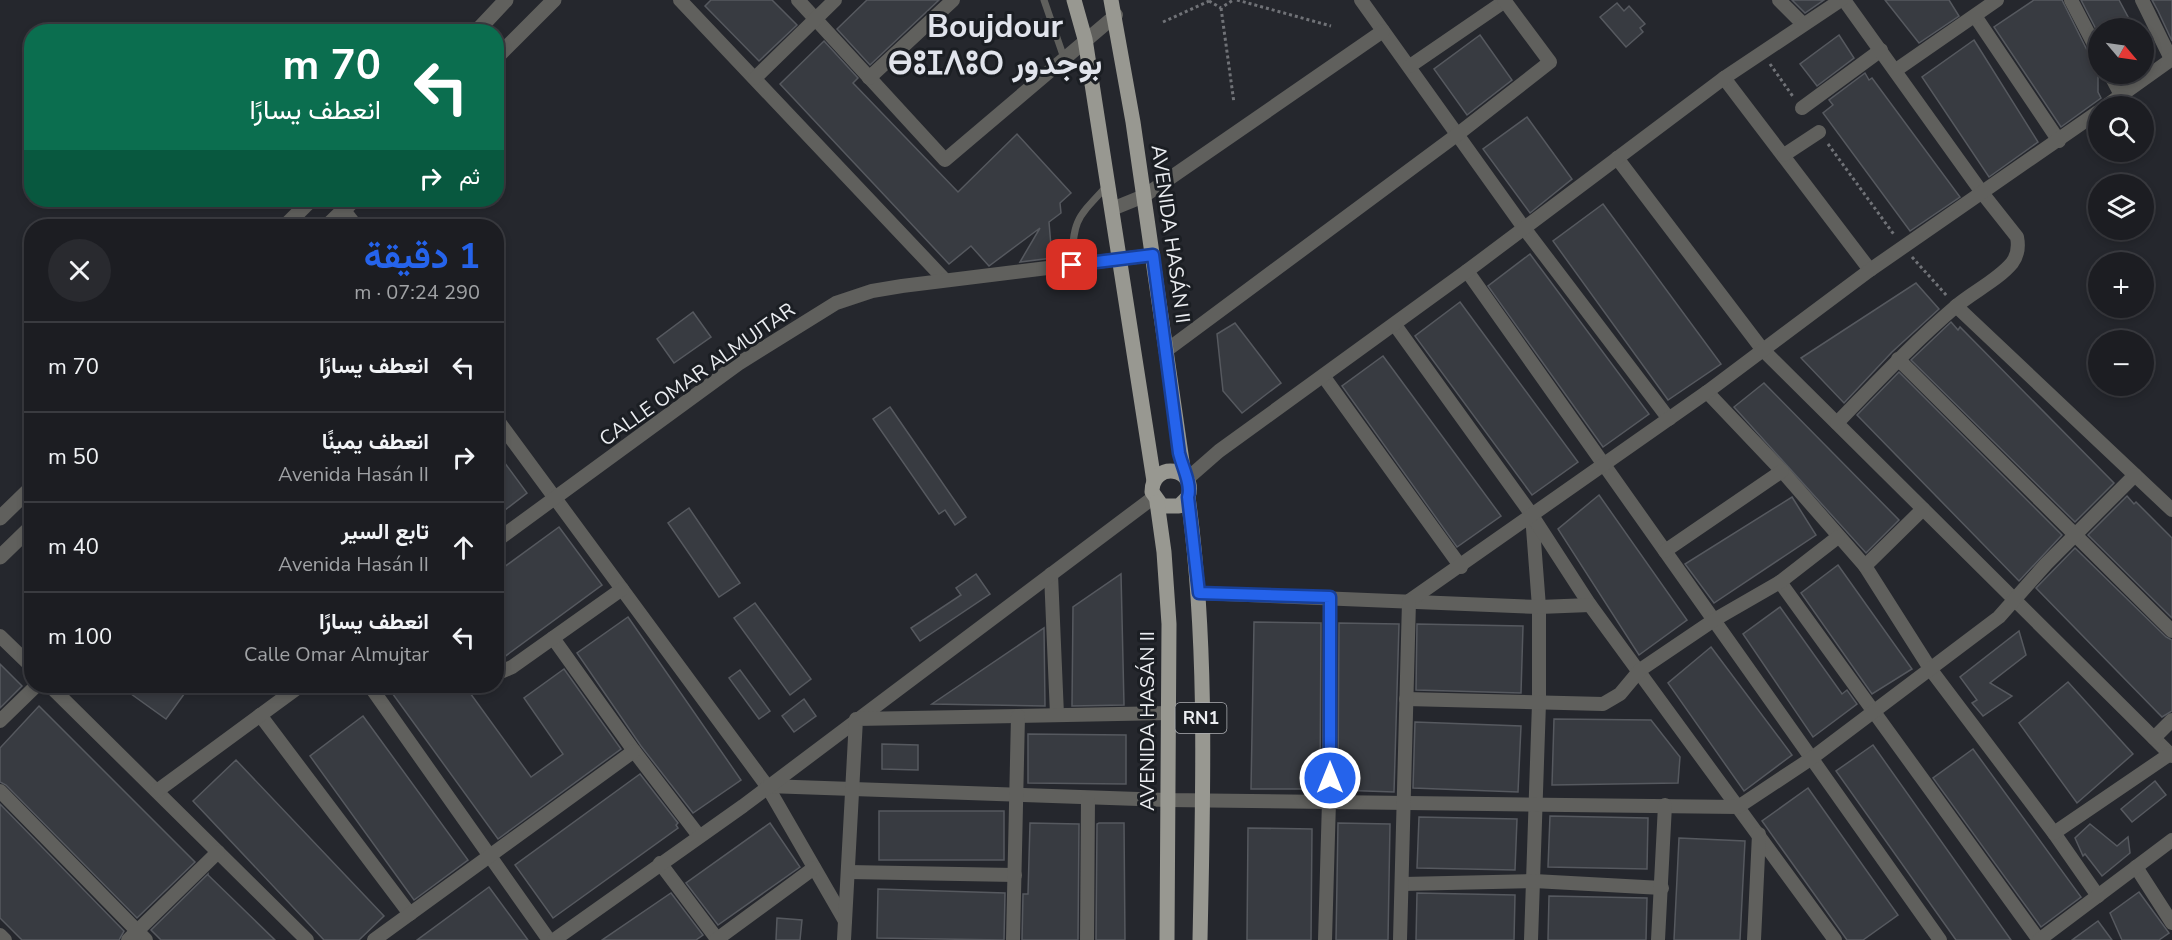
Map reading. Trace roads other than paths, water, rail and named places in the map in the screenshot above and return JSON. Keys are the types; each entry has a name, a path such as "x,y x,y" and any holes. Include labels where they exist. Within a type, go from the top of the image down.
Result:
{"main road":[{"name":"RN1","path":"1074,0 1085,39 1156,500"},
{"name":"AVENIDA HASÁN II","path":"1111,0 1116,15 1185,477"},
{"path":"1154,481 1167,470 1185,477"},
{"name":"RN1","path":"1185,477 1199,593 1203,799 1200,940"},
{"path":"1156,500 1174,507 1188,497"},
{"name":"AVENIDA HASÁN II","path":"1156,500 1164,552 1169,624 1167,940"}],"street":[{"path":"484,24 506,0"},
{"path":"504,50 554,0"},
{"path":"798,0 945,160 1116,15"},
{"path":"755,78 835,0"},
{"path":"869,78 952,0"},
{"path":"1361,0 1524,228 1669,419"},
{"path":"1167,350 1458,134 1550,62 1504,0 1410,66"},
{"path":"1779,0 1803,24"},
{"path":"1185,477 1395,325 1724,78 1803,24 1843,0 1896,70 1983,194 2017,237 2019,245 2013,262 2004,271 1956,306 1898,359 1837,423"},
{"path":"1896,70 1997,0"},
{"path":"2071,0 2088,33"},
{"path":"2115,84 2121,95 2172,59 2142,0"},
{"path":"683,1 945,280"},
{"path":"1975,16 2059,141"},
{"path":"1112,209 1144,196 1383,31"},
{"path":"1802,108 1881,50"},
{"path":"1724,78 1870,270"},
{"path":"1409,601 1605,466 1870,270 2088,119"},
{"path":"1784,155 1819,132"},
{"path":"1617,158 1762,349 2171,755 2054,833"},
{"path":"292,219 304,207"},
{"path":"332,219 342,207"},
{"name":"CALLE OMAR ALMUJTAR","path":"504,534 738,364 836,303 872,291 1153,255"},
{"path":"1467,271 1940,940"},
{"path":"1956,306 2172,510"},
{"path":"1395,325 1532,515 1590,605 1640,670 1835,940"},
{"path":"1898,359 2172,632"},
{"path":"1324,376 1461,567"},
{"path":"1707,392 1782,471 1864,566 1931,670 2054,833 2098,896"},
{"path":"504,429 767,786 845,921"},
{"path":"1665,551 1782,471"},
{"path":"767,786 1167,800 1738,807 1812,758 1999,617 2135,475"},
{"path":"0,518 24,495"},
{"path":"554,940 767,786 1051,574 1156,500"},
{"path":"1864,566 1923,509"},
{"path":"1532,515 1539,607 1537,805 1532,940"},
{"path":"0,557 24,534"},
{"path":"1406,699 1603,704 1620,694 1640,670 1714,620 1780,582 1838,537"},
{"path":"1051,574 1057,716"},
{"path":"1780,582 2039,940 2172,840"},
{"path":"504,670 622,589"},
{"path":"1199,593 1539,607 1590,605"},
{"path":"1325,940 1329,801 1330,597"},
{"path":"1400,940 1409,601"},
{"path":"0,636 24,659"},
{"path":"553,638 634,752 699,836"},
{"path":"0,721 29,693"},
{"path":"57,693 307,940"},
{"path":"157,791 290,693"},
{"path":"375,693 549,940"},
{"path":"856,720 1169,714"},
{"path":"260,715 410,914"},
{"path":"1013,940 1018,716"},
{"path":"844,940 856,720"},
{"path":"2154,738 2172,720"},
{"path":"374,940 634,752"},
{"path":"0,791 137,937 218,852"},
{"path":"1087,940 1088,798"},
{"path":"1658,940 1665,805"},
{"path":"1754,940 1759,834"},
{"path":"660,863 716,940 814,867"},
{"path":"2136,867 2172,923"},
{"path":"848,872 1015,875"},
{"path":"1403,884 1534,881 1662,888"},
{"path":"0,935 5,940"}],"lane":[{"path":"1044,0 1064,58"},
{"path":"1072,265 1074,228 1082,212 1108,185"}],"district":[{"name":"Boujdour ⴱⵓⵊⴷⵓⵔ بوجدور","path":"995,44"}]}
